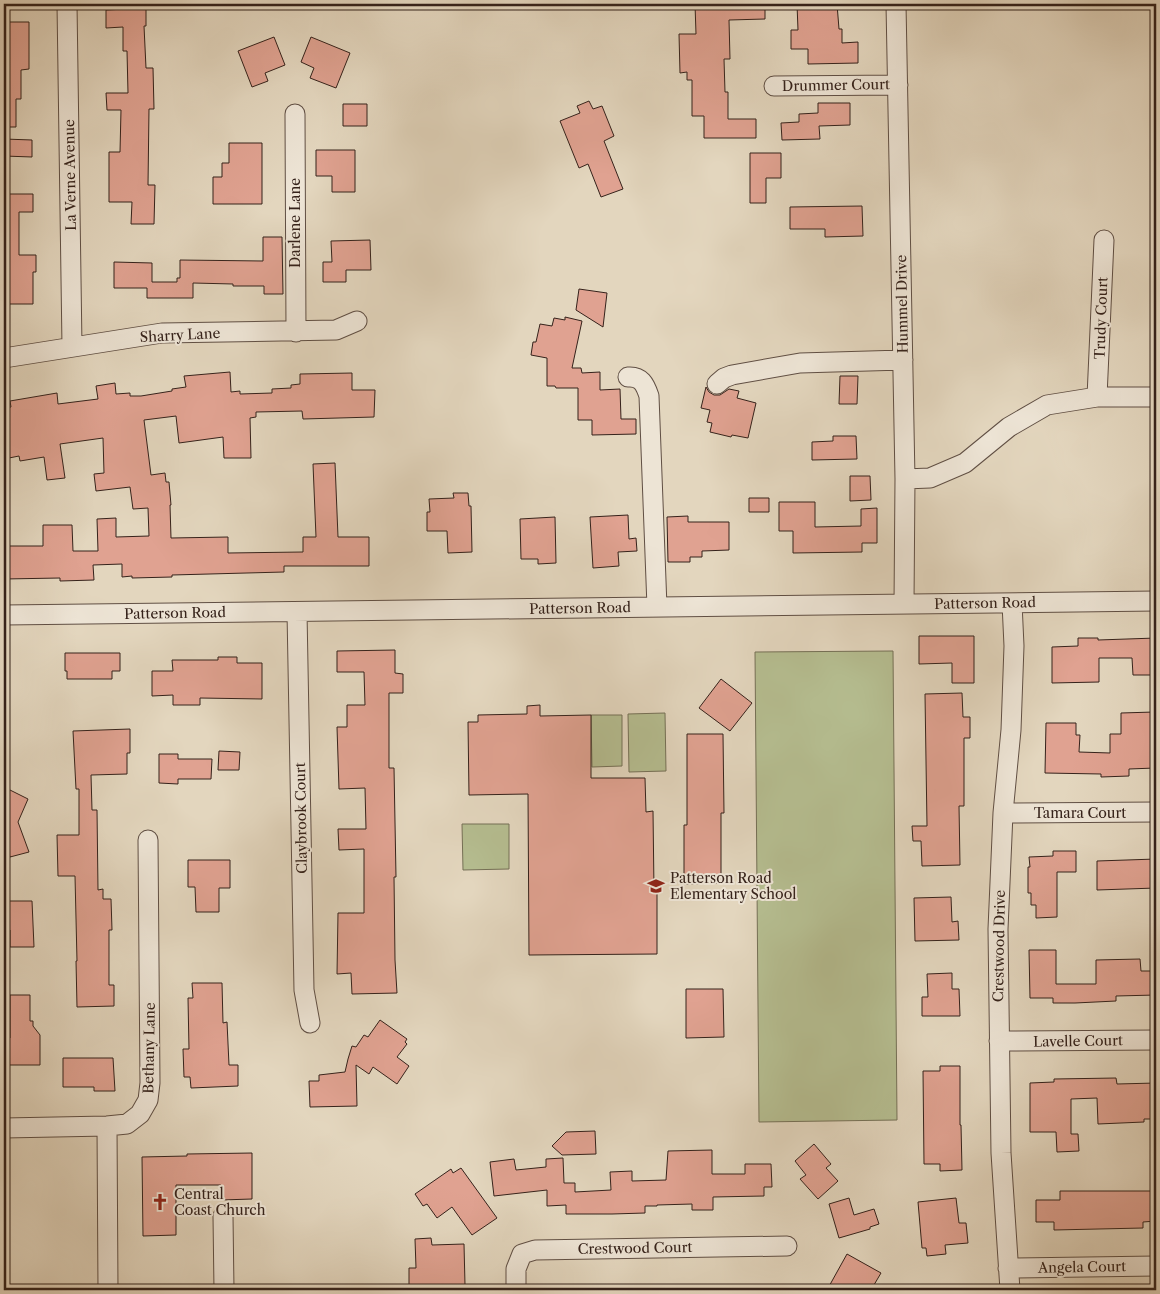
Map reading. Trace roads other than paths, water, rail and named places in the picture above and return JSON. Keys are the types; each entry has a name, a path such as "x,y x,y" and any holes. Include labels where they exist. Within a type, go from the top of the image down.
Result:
{"street":[{"name":"La Verne Avenue","path":"67,4 72,347"},
{"name":"Hummel Drive","path":"896,4 903,360 904,604"},
{"name":"Drummer Court","path":"774,86 898,85"},
{"name":"Darlene Lane","path":"295,114 296,332"},
{"name":"Trudy Court","path":"1097,396 1104,240"},
{"name":"Sharry Lane","path":"4,358 162,334 336,330 357,321"},
{"path":"717,384 724,378 732,375 800,363 903,360"},
{"path":"628,377 640,379 650,396 657,607"},
{"path":"904,479 930,478 965,463 1009,427 1048,406 1097,396 1156,397"},
{"name":"Patterson Road","path":"4,615 1156,601"},
{"name":"Crestwood Drive","path":"1010,1290 1000,1153 998,929 1003,813 1011,721 1014,646 1012,603"},
{"name":"Claybrook Court","path":"297,612 304,990 310,1023"},
{"name":"Tamara Court","path":"1003,813 1156,812"},
{"name":"Bethany Lane","path":"4,1128 127,1124 140,1114 148,1100 150,1083 148,840"},
{"name":"Lavelle Court","path":"999,1042 1156,1040"},
{"path":"107,1126 108,1290"},
{"path":"223,1216 224,1290"},
{"name":"Crestwood Court","path":"516,1290 516,1269 522,1254 535,1250 786,1246"},
{"name":"Angela Court","path":"1008,1268 1156,1266"}],"place":[{"name":"Patterson Road Elementary School","path":"656,886"},
{"name":"Central Coast Church","path":"160,1202"}]}
